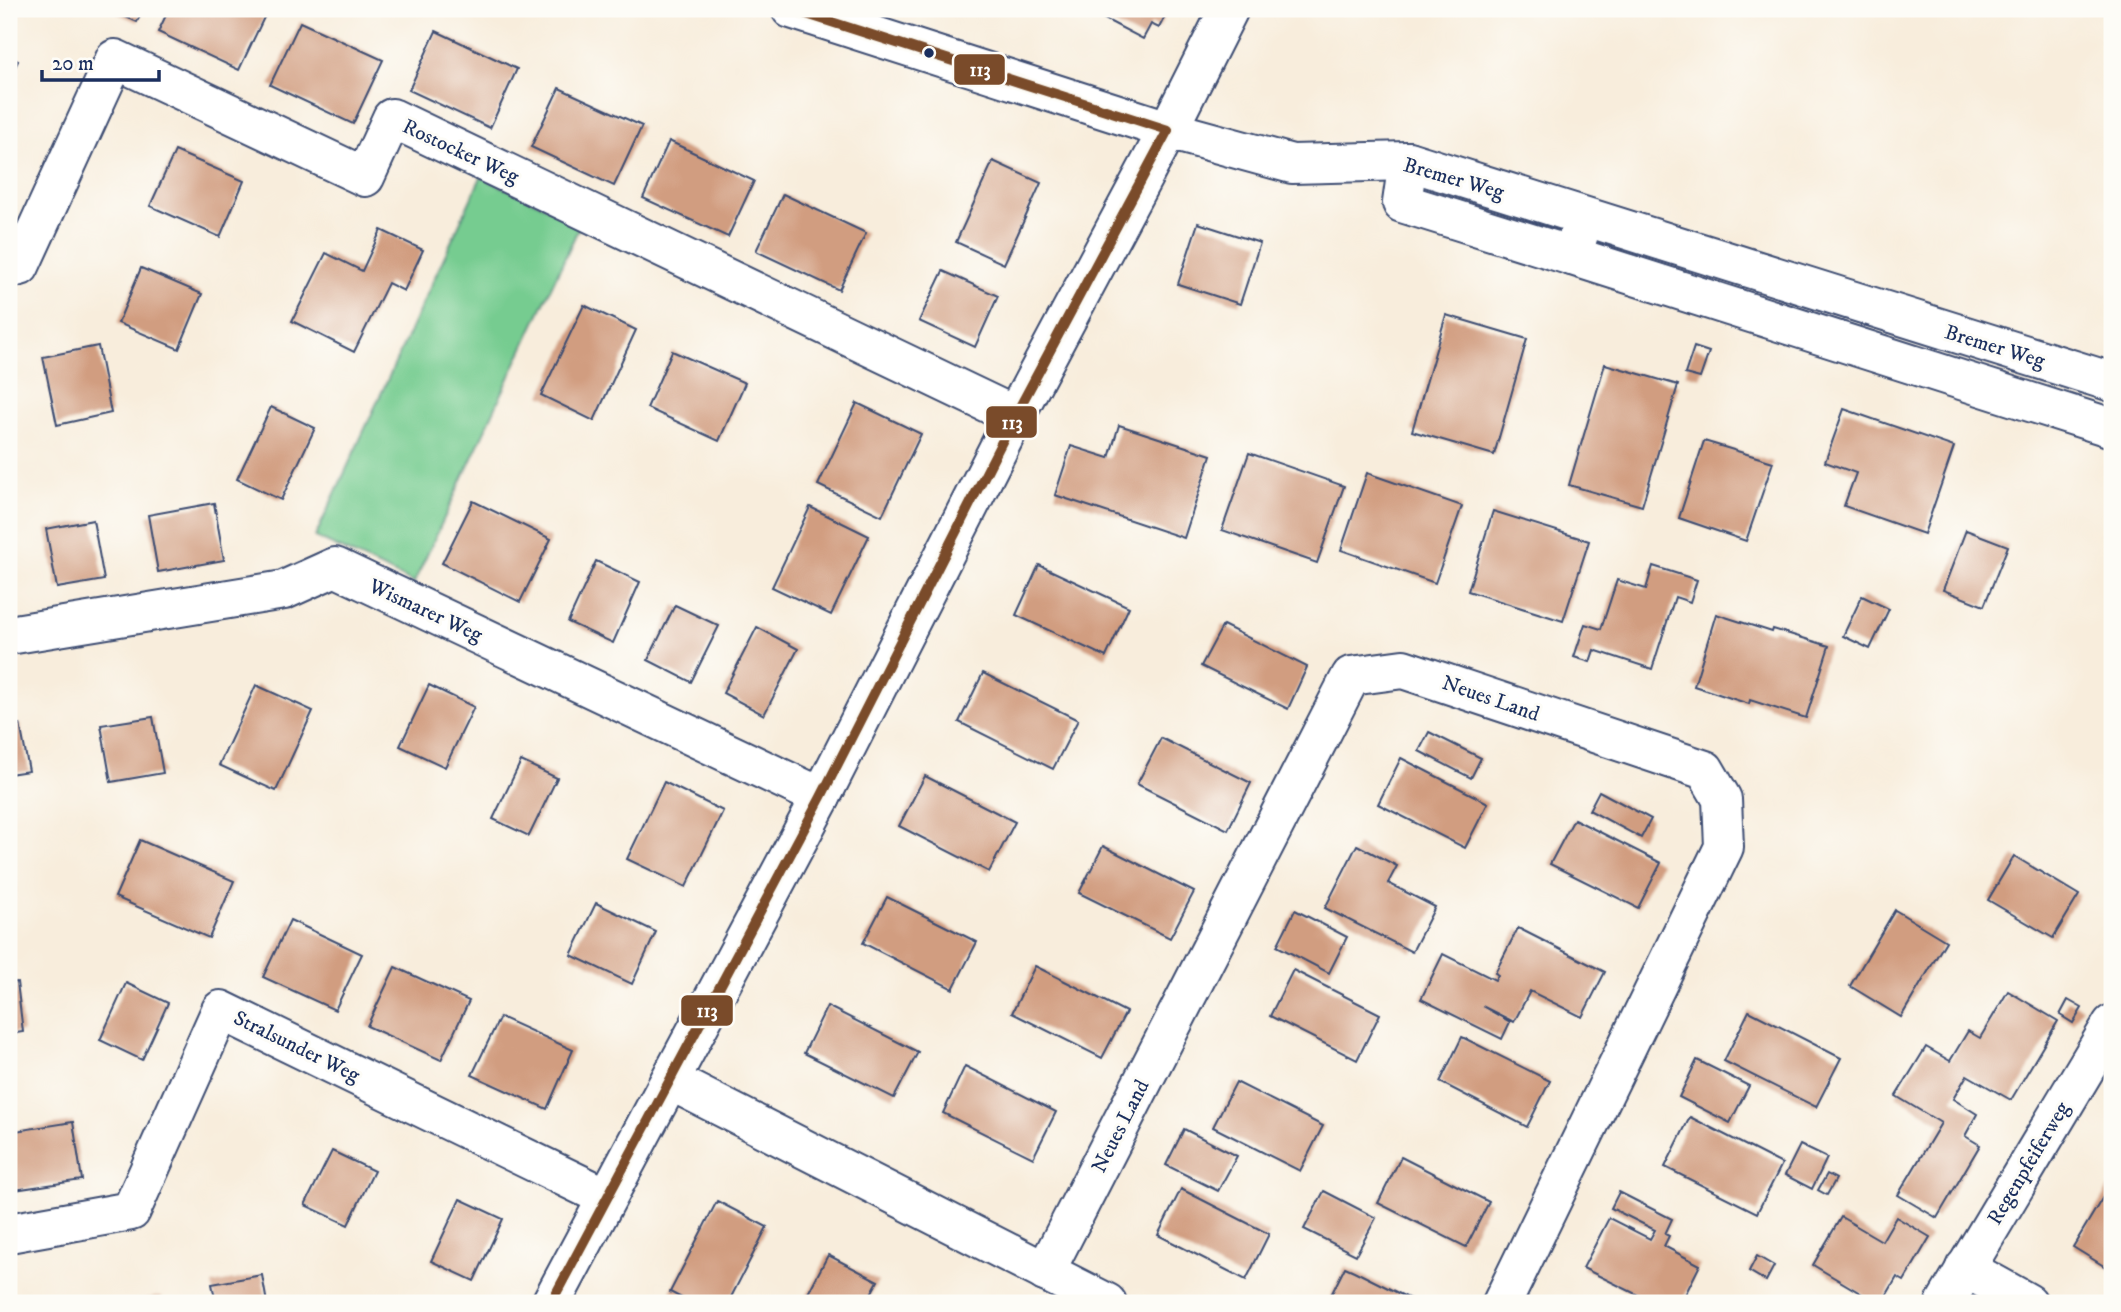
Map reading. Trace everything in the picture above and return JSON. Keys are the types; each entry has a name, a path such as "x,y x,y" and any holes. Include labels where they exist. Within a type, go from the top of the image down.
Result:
{"street":[{"name":"Bremer Weg","path":"791,9 1168,130 1292,164 1408,161 2112,382"},
{"path":"551,1303 671,1081 686,1024 821,797 1015,416 1168,130 1229,9"},
{"name":"Rostocker Weg","path":"9,269 20,266 115,60 365,177 392,118 1015,416"},
{"path":"1408,161 1402,203 2112,428"},
{"path":"1572,256 1584,218"},
{"path":"1857,346 1869,306"},
{"name":"Wismarer Weg","path":"9,635 284,590 335,566 821,797"},
{"name":"Neues Land","path":"1045,1272 1351,676 1403,669 1705,770 1722,799 1724,847 1502,1303"},
{"name":"Stralsunder Weg","path":"9,1233 131,1211 221,1010 607,1197"},
{"name":"Regenpfeiferweg","path":"1945,1303 2112,1024"},
{"path":"671,1081 1107,1303"},
{"path":"1965,1268 2028,1303"}],"green space":[{"path":"481,177 581,223 414,583 315,537"}],"building":[{"path":"108,9 143,9 137,22"},
{"path":"169,9 268,9 239,70 158,32"},
{"path":"1103,9 1160,9 1167,12 1159,28 1151,24 1143,39 1099,16"},
{"path":"300,22 383,60 353,124 270,85"},
{"path":"436,31 517,69 490,128 409,90"},
{"path":"9,56 18,61 9,80"},
{"path":"559,88 642,126 614,186 531,147"},
{"path":"669,141 754,181 728,237 643,198"},
{"path":"175,151 244,181 220,237 150,206"},
{"path":"993,161 1041,183 1004,264 956,242"},
{"path":"783,194 866,233 839,290 756,251"},
{"path":"1198,223 1260,243 1240,304 1178,284"},
{"path":"381,230 423,250 404,291 388,283 354,352 292,321 326,253 362,271"},
{"path":"141,268 202,294 179,349 118,323"},
{"path":"943,271 998,296 975,347 919,321"},
{"path":"584,305 636,330 594,421 541,395"},
{"path":"1446,315 1527,339 1494,455 1412,431"},
{"path":"98,346 111,413 57,425 43,357"},
{"path":"1694,347 1709,352 1700,378 1685,374"},
{"path":"672,351 745,383 719,441 647,408"},
{"path":"1605,364 1678,385 1642,506 1569,485"},
{"path":"857,403 921,434 882,516 818,485"},
{"path":"271,407 315,428 281,500 237,479"},
{"path":"1844,409 1954,447 1924,534 1844,506 1856,473 1825,462"},
{"path":"1119,425 1211,455 1184,538 1055,495 1071,446 1109,458"},
{"path":"1704,441 1773,462 1746,541 1679,518"},
{"path":"1249,453 1344,486 1317,563 1222,530"},
{"path":"1367,473 1462,506 1435,583 1341,550"},
{"path":"473,501 551,539 520,602 442,563"},
{"path":"214,503 224,560 158,572 148,515"},
{"path":"810,507 869,536 831,615 772,587"},
{"path":"1493,511 1589,541 1563,621 1468,591"},
{"path":"93,520 104,580 57,588 46,529"},
{"path":"1966,530 2008,546 1984,606 1943,590"},
{"path":"596,561 640,582 613,643 568,622"},
{"path":"1039,565 1129,607 1106,657 1016,615"},
{"path":"1653,566 1697,580 1690,602 1675,597 1652,669 1594,650 1590,662 1574,657 1585,624 1601,629 1617,580 1646,589"},
{"path":"1862,596 1889,609 1870,649 1843,636"},
{"path":"675,605 719,626 691,682 648,660"},
{"path":"1716,614 1829,646 1806,718 1750,700 1749,704 1694,686"},
{"path":"1223,625 1307,667 1288,709 1201,666"},
{"path":"757,627 798,649 764,715 723,693"},
{"path":"983,673 1078,720 1053,769 959,722"},
{"path":"256,685 313,711 276,791 219,765"},
{"path":"429,685 474,707 445,767 400,746"},
{"path":"153,717 163,773 111,782 101,725"},
{"path":"20,724 29,771 9,774 9,726"},
{"path":"1429,732 1481,758 1471,778 1419,751"},
{"path":"1161,738 1251,783 1228,830 1137,784"},
{"path":"1401,758 1488,803 1465,848 1378,804"},
{"path":"521,761 557,778 529,836 493,819"},
{"path":"925,776 1015,822 989,872 899,826"},
{"path":"664,782 723,811 686,887 627,859"},
{"path":"1599,791 1651,819 1641,838 1589,810"},
{"path":"1574,819 1661,863 1638,908 1550,864"},
{"path":"140,840 234,881 209,938 115,897"},
{"path":"1357,845 1397,866 1388,883 1435,907 1412,952 1325,908"},
{"path":"1103,846 1194,892 1170,938 1079,893"},
{"path":"9,855 16,891 9,892"},
{"path":"2014,856 2079,895 2053,938 1988,900"},
{"path":"887,897 977,942 953,989 863,943"},
{"path":"596,903 656,932 632,984 571,955"},
{"path":"1295,910 1347,937 1329,973 1277,946"},
{"path":"1895,910 1946,941 1901,1017 1850,986"},
{"path":"290,920 362,954 335,1010 263,977"},
{"path":"1518,928 1605,972 1582,1017 1530,991 1514,1022 1482,1006 1510,1022 1502,1039 1421,999 1443,954 1495,980 1498,975 1495,973"},
{"path":"1035,966 1126,1012 1102,1058 1012,1013"},
{"path":"395,967 469,1001 441,1060 367,1026"},
{"path":"1293,970 1380,1014 1357,1060 1270,1016"},
{"path":"17,982 23,1032 9,1034 9,983"},
{"path":"126,983 168,1003 142,1060 100,1040"},
{"path":"2008,991 2058,1021 2011,1100 1967,1075 1953,1099 1977,1114 1965,1136 1980,1145 1937,1218 1898,1195 1941,1123 1896,1096 1926,1047 1950,1061 1968,1031 1980,1038"},
{"path":"2068,1000 2082,1008 2073,1023 2060,1015"},
{"path":"827,1006 918,1052 894,1098 804,1053"},
{"path":"1749,1011 1841,1058 1816,1107 1724,1061"},
{"path":"500,1017 573,1050 547,1109 472,1075"},
{"path":"1462,1037 1550,1081 1527,1127 1440,1082"},
{"path":"1697,1060 1749,1086 1730,1123 1679,1097"},
{"path":"965,1066 1056,1112 1033,1158 943,1113"},
{"path":"1236,1082 1323,1126 1300,1171 1213,1127"},
{"path":"1690,1117 1782,1164 1757,1213 1665,1167"},
{"path":"73,1122 82,1180 14,1190 9,1157 9,1132"},
{"path":"1184,1129 1237,1156 1218,1191 1166,1165"},
{"path":"1800,1145 1827,1158 1812,1189 1785,1175"},
{"path":"332,1151 374,1171 348,1225 305,1205"},
{"path":"1401,1157 1489,1202 1466,1247 1378,1203"},
{"path":"1827,1174 1836,1179 1827,1195 1818,1190"},
{"path":"2112,1182 2112,1271 2073,1247"},
{"path":"1181,1189 1269,1234 1246,1280 1158,1235"},
{"path":"1324,1191 1376,1218 1356,1255 1304,1229"},
{"path":"1619,1192 1672,1219 1665,1234 1669,1236 1664,1246 1700,1265 1681,1303 1654,1303 1583,1268 1609,1218 1650,1239 1655,1230 1611,1208"},
{"path":"460,1199 503,1219 474,1281 431,1261"},
{"path":"717,1201 767,1227 728,1303 691,1303 670,1292"},
{"path":"1841,1217 1882,1241 1896,1217 1930,1237 1904,1281 1897,1277 1882,1303 1877,1303 1813,1265"},
{"path":"828,1255 878,1281 866,1303 803,1303"},
{"path":"1757,1256 1774,1266 1766,1281 1749,1271"},
{"path":"1345,1267 1354,1271 1418,1303 1327,1303"},
{"path":"262,1275 267,1303 216,1303 212,1284"},
{"path":"161,1296 162,1303 126,1303 126,1302"}],"transit line":[{"name":"113","path":"791,9 1168,130"},
{"name":"113","path":"551,1303 821,797 1015,416 1168,130"}]}
